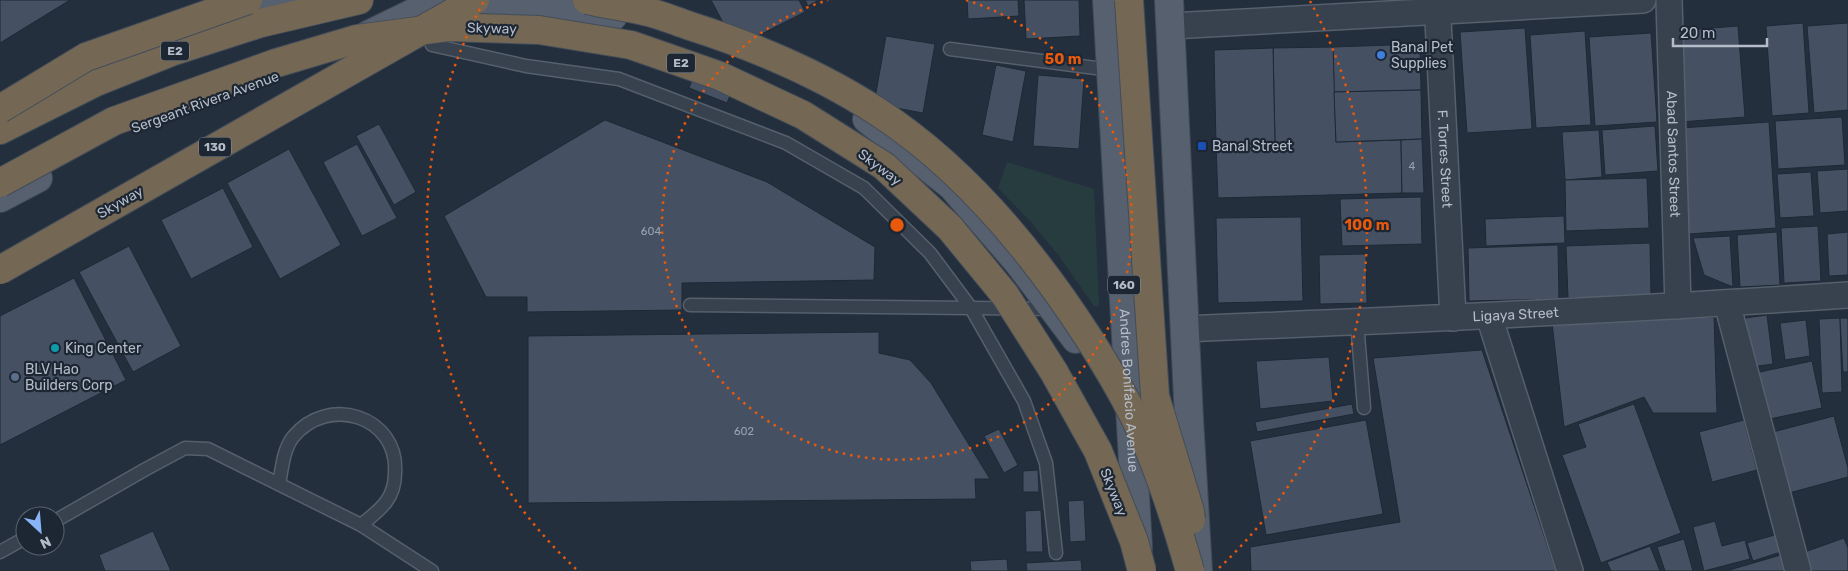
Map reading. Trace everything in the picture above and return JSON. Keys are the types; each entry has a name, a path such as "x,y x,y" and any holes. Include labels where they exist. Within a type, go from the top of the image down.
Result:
{"highway":[{"path":"0,109 86,57 248,0"},
{"name":"E2","path":"0,129 96,82 171,52 261,23 359,0"},
{"name":"Skyway","path":"0,270 475,0"},
{"path":"587,0 646,11 740,42 830,83 880,113 928,150 984,202 1027,252 1054,288 1112,375 1142,433 1165,494 1190,571"},
{"path":"1129,0 1155,396 1190,511 1198,571"},
{"name":"Skyway","path":"0,183 114,121 273,64 357,39 448,27 539,30 631,45 720,76 803,115 884,166 950,228 1005,295 1058,380 1098,452 1134,541 1140,571"}],"main road":[{"path":"0,129 93,74 168,44 223,26 291,0"},
{"name":"Andres Bonifacio Avenue","path":"1107,0 1140,571"},
{"path":"420,4 467,5 538,2 587,10 675,30 772,69 864,116 952,186 1018,262 1085,351 1130,391"},
{"name":"Sergeant Rivera Avenue","path":"0,198 118,134 308,64 420,4"},
{"name":"130","path":"0,257 146,178 295,110 420,4"},
{"path":"1170,13 1184,329 1198,571"}],"street":[{"path":"206,0 223,26"},
{"path":"1170,13 1643,0"},
{"name":"Abad Santos Street","path":"1669,0 1678,306"},
{"name":"F. Torres Street","path":"1437,6 1452,318"},
{"name":"Ligaya Street","path":"1184,329 1452,318 1848,295"},
{"path":"1727,303 1798,571"},
{"path":"1489,316 1570,571"}],"lane":[{"path":"420,4 432,45 526,66 620,79 786,143 864,188 930,253 971,308 1024,401 1046,463 1056,552"},
{"path":"950,49 1111,70"},
{"path":"690,305 1052,309"},
{"path":"1357,322 1364,408"},
{"path":"279,484 284,456 292,438 306,424 334,414 362,418 378,429 390,444 396,463 395,483 387,500 374,515 361,525"},
{"path":"65,516 185,448 208,449 361,525 432,571"},
{"path":"0,552 15,544"}],"green space":[{"path":"1007,162 1094,189 1099,306 1094,306 1059,256 1029,220 998,188"}],"building":[{"path":"0,0 70,0 0,43"},
{"path":"711,0 799,0 805,12 736,47"},
{"path":"805,0 819,0 808,6"},
{"path":"967,0 1018,0 1019,16 968,19"},
{"path":"1024,0 1079,0 1080,36 1026,39"},
{"path":"1803,23 1809,113 1772,116 1766,26"},
{"path":"1848,23 1848,110 1814,113 1807,26"},
{"path":"1738,26 1745,117 1680,122 1673,31"},
{"path":"1525,28 1532,129 1467,133 1460,32"},
{"path":"1585,31 1591,125 1536,128 1530,35"},
{"path":"1651,33 1657,122 1595,126 1589,37"},
{"path":"886,36 935,44 923,113 874,104"},
{"path":"1420,44 1421,90 1334,92 1333,47"},
{"path":"1333,47 1336,142 1401,140 1402,193 1218,198 1216,145 1275,143 1273,48"},
{"path":"1273,48 1275,143 1216,145 1214,50"},
{"path":"996,65 1026,71 1013,142 982,135"},
{"path":"695,72 733,88 727,103 689,88"},
{"path":"1038,75 1084,79 1079,149 1033,146"},
{"path":"1421,90 1422,139 1336,142 1334,92"},
{"path":"1842,117 1845,165 1778,169 1775,121"},
{"path":"605,120 767,182 875,247 874,280 682,283 682,310 527,312 527,297 486,297 444,216"},
{"path":"1769,122 1776,228 1688,234 1681,128"},
{"path":"379,124 416,192 394,205 356,136"},
{"path":"1655,126 1658,171 1605,175 1602,130"},
{"path":"1599,130 1602,177 1565,180 1562,132"},
{"path":"1422,139 1424,193 1402,193 1401,140"},
{"path":"357,144 397,218 362,236 323,162"},
{"path":"289,149 341,245 280,279 227,183"},
{"path":"1848,169 1848,211 1820,213 1817,171"},
{"path":"1811,172 1814,216 1780,218 1777,174"},
{"path":"1647,178 1649,228 1566,231 1565,180"},
{"path":"223,188 253,247 191,279 161,220"},
{"path":"1421,197 1422,244 1342,246 1340,199"},
{"path":"1564,216 1565,243 1486,246 1485,219"},
{"path":"1301,217 1303,301 1218,303 1216,218"},
{"path":"1818,226 1821,281 1784,283 1781,228"},
{"path":"1777,232 1780,285 1740,287 1737,235"},
{"path":"1848,232 1848,275 1829,276 1827,234"},
{"path":"1730,236 1733,287 1704,275 1693,238"},
{"path":"1650,243 1651,296 1568,298 1566,246"},
{"path":"1558,245 1559,299 1469,301 1468,248"},
{"path":"129,246 181,346 133,372 79,272"},
{"path":"1366,254 1367,303 1320,304 1319,255"},
{"name":"King Center","path":"74,278 126,380 0,445 0,316"},
{"path":"1767,315 1773,364 1751,367 1745,318"},
{"path":"1714,317 1717,413 1653,413 1644,397 1564,427 1552,323"},
{"path":"1840,318 1842,392 1822,393 1819,319"},
{"path":"1840,318 1848,318 1848,372 1843,372"},
{"path":"1806,320 1810,356 1785,360 1780,323"},
{"path":"879,332 879,353 910,360 931,383 990,479 975,479 976,499 528,503 528,336"},
{"path":"1482,350 1556,571 1251,571 1250,547 1400,522 1373,358"},
{"path":"1329,357 1333,401 1260,409 1256,361"},
{"path":"1812,361 1822,408 1765,420 1755,373"},
{"path":"1352,404 1354,414 1257,432 1255,422"},
{"path":"1634,404 1681,533 1601,563 1562,455 1586,447 1578,424"},
{"path":"1834,416 1848,468 1848,477 1789,493 1773,432"},
{"path":"1366,420 1383,514 1266,535 1250,441"},
{"path":"1744,420 1757,470 1712,482 1699,432"},
{"path":"999,429 1018,465 1004,473 984,436"},
{"path":"1038,470 1039,492 1023,492 1023,471"},
{"path":"1084,500 1086,541 1070,542 1068,501"},
{"path":"1041,510 1043,552 1026,552 1025,511"},
{"path":"1715,521 1722,546 1745,540 1750,559 1704,571 1693,527"},
{"path":"153,531 171,571 105,571 99,555"},
{"path":"1778,534 1784,551 1753,561 1747,543"},
{"path":"1844,538 1848,548 1848,571 1809,571 1802,553"},
{"path":"1684,539 1693,571 1665,571 1657,547"},
{"path":"1650,546 1660,571 1611,571 1607,562"},
{"path":"1784,554 1789,571 1726,571"},
{"path":"1007,559 1008,571 971,571 970,561"},
{"path":"1081,560 1082,571 1027,571 1026,563"}],"place":[{"name":"Banal Pet Supplies","path":"1381,55"},
{"name":"Banal Street","path":"1202,146"},
{"name":"King Center","path":"55,348"},
{"name":"BLV Hao Builders Corp","path":"15,377"}]}
